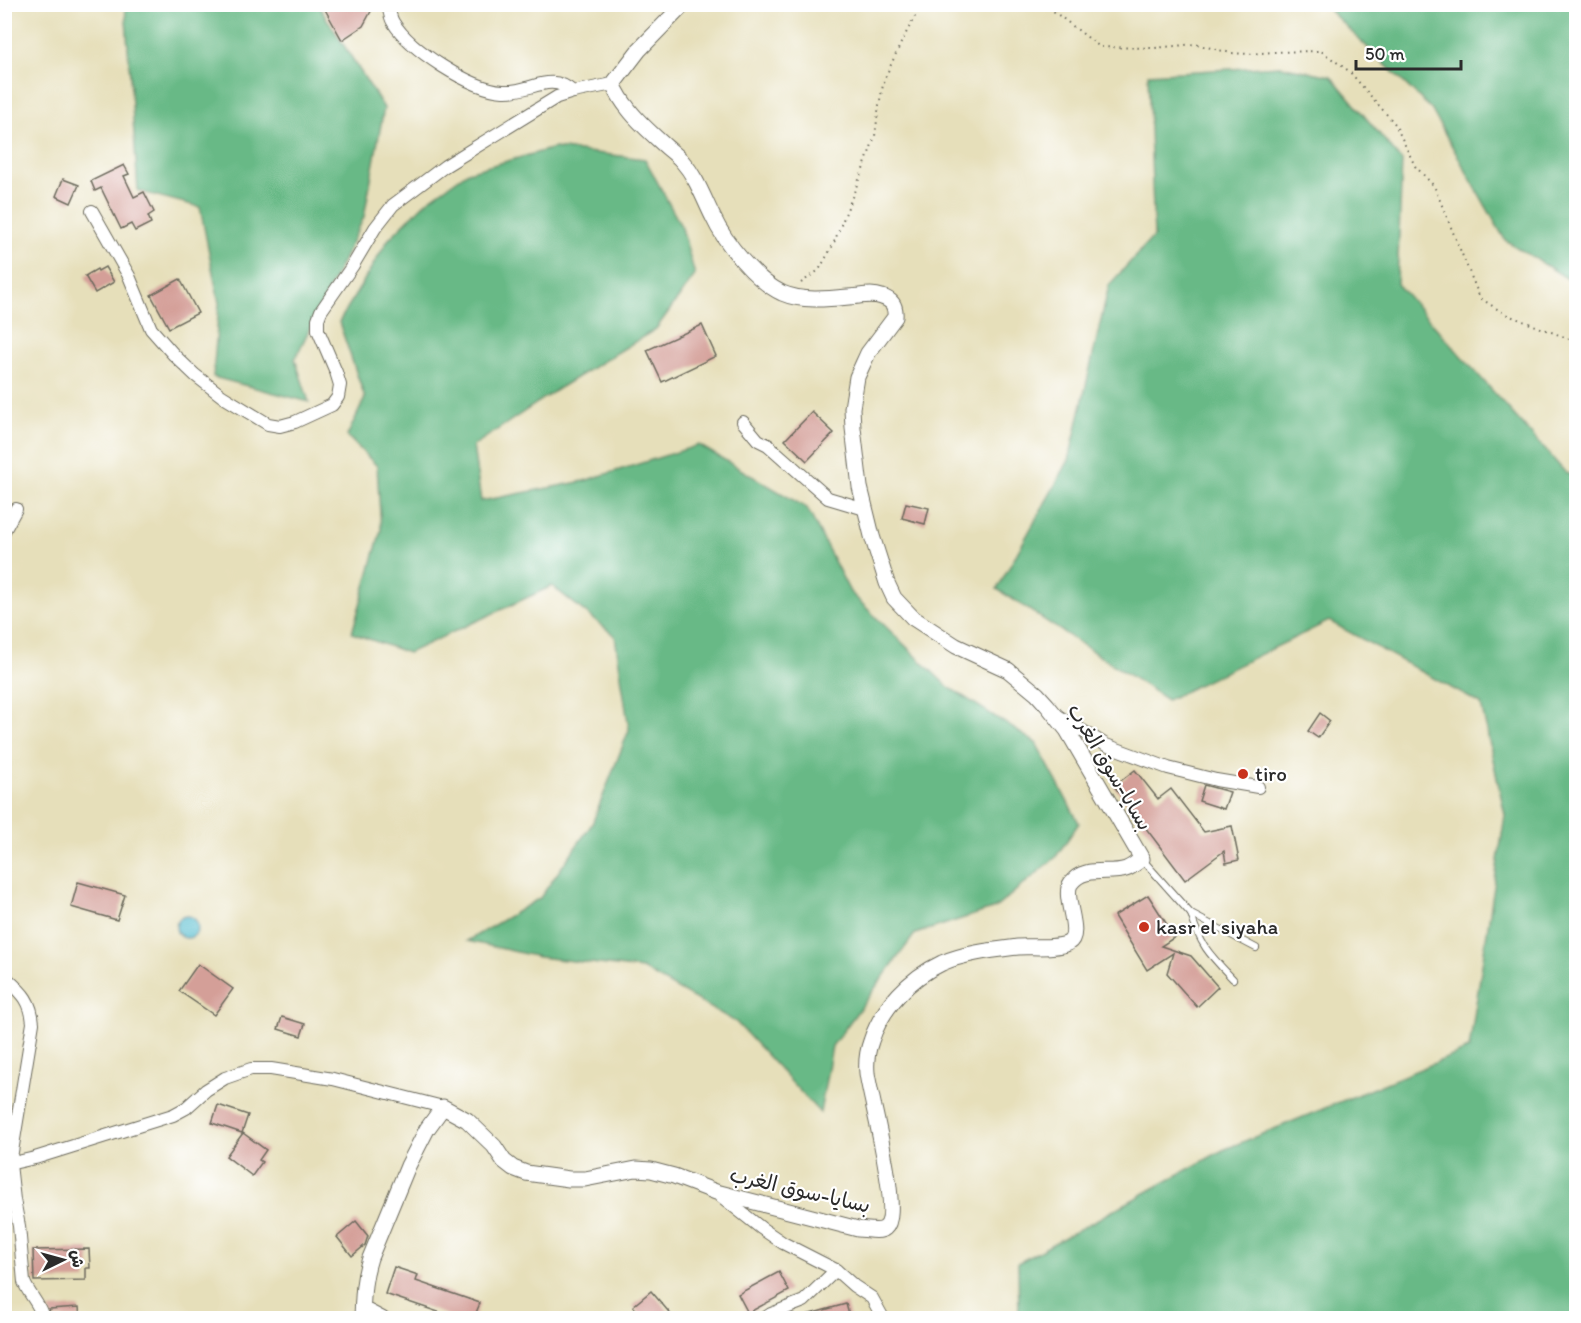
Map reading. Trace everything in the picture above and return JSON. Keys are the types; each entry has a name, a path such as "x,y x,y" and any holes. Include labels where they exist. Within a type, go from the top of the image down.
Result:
{"street":[{"path":"388,4 391,20 404,36 424,53 469,82 500,91 513,92 548,82 556,82 565,85 573,92"},
{"path":"92,212 151,329 174,355 222,396 268,424 280,426 295,422 332,405 338,397 340,385 332,360 318,330 318,319 375,228 393,205 454,160 557,97 613,84 639,50 684,4"},
{"name":"بسايا-سوق الغرب","path":"443,1107 467,1120 494,1146 504,1161 513,1168 526,1173 585,1179 636,1169 651,1170 716,1192 858,1228 881,1230 887,1226 890,1217 890,1186 869,1087 867,1056 884,1013 910,983 944,962 986,952 1071,941 1073,927 1067,889 1070,883 1083,874 1126,869 1142,859 1076,745 1057,716 1037,694 1008,670 956,646 912,618 894,598 887,583 860,487 852,408 857,377 868,353 895,317 894,305 889,300 874,295 808,298 794,297 772,288 727,241 713,218 694,176 682,160 627,107 613,84"},
{"path":"743,422 758,440 768,445 828,498 865,510"},
{"path":"4,531 16,509"},
{"path":"1057,716 1107,745 1168,768 1216,780 1258,787"},
{"path":"4,976 29,1001 32,1010 33,1023 7,1164 19,1226 24,1282 43,1318"},
{"path":"7,1164 35,1158 173,1115 186,1108 206,1090 225,1078 251,1070 271,1069 333,1079 443,1107 427,1129 408,1166 365,1273 362,1313 383,1318"},
{"path":"716,1192 783,1243 836,1270 872,1299 883,1318"},
{"path":"765,1318 804,1301 836,1270"}],"lane":[{"path":"1142,859 1191,914 1256,948"},
{"path":"1191,914 1203,945 1233,979"}],"path":[{"path":"783,293 819,270 833,245 875,136 884,80 914,18 924,4"},
{"path":"1044,4 1100,47 1155,48 1195,44 1231,53 1248,54 1320,51 1348,71 1395,124 1415,166 1434,186 1480,298 1505,314 1572,340 1576,346"}],"green space":[{"path":"125,5 318,5 384,108 364,217 295,359 309,402 213,377 219,303 200,207 138,191"},
{"path":"1324,5 1576,5 1576,284 1505,240 1431,109"},
{"path":"1280,66 1331,76 1402,161 1397,284 1565,472 1576,478 1576,1318 1019,1318 1018,1263 1223,1150 1469,1049 1505,815 1481,704 1329,621 1167,700 997,589 1069,460 1109,285 1154,236 1148,74"},
{"path":"554,148 645,159 682,228 695,275 656,329 561,387 473,446 481,501 584,481 699,445 807,508 850,592 947,686 1036,743 1079,823 1055,858 995,908 915,934 832,1046 820,1113 736,1022 642,969 539,957 467,941 540,898 592,824 629,730 615,636 552,586 408,653 352,633 381,530 377,466 347,436 365,398 339,322 388,240 427,201 468,172"}],"water":[{"path":"187,916 197,923 198,927 191,937 187,938 177,931 176,927 183,917"}],"building":[{"path":"322,4 375,4 363,26 342,40"},
{"path":"124,165 129,174 124,176 134,197 144,192 154,212 148,216 151,223 135,231 131,224 121,229 101,188 95,191 91,181"},
{"path":"63,179 79,185 71,203 56,196"},
{"path":"105,267 114,282 95,293 85,276"},
{"path":"180,279 198,313 169,328 151,295"},
{"path":"702,325 716,356 662,382 647,350"},
{"path":"812,412 834,433 807,461 785,440"},
{"path":"906,503 929,508 925,524 902,518"},
{"path":"1320,713 1330,721 1318,738 1308,731"},
{"path":"1135,770 1158,799 1171,789 1204,832 1232,826 1239,860 1226,863 1224,851 1185,880 1114,786"},
{"path":"1204,785 1230,792 1224,809 1199,801"},
{"path":"78,882 125,895 117,920 71,907"},
{"path":"1148,895 1175,937 1161,946 1191,956 1218,987 1197,1007 1167,973 1173,953 1147,970 1114,916"},
{"path":"198,964 233,989 214,1015 179,991"},
{"path":"282,1017 305,1024 301,1036 278,1029"},
{"path":"218,1105 248,1115 242,1133 212,1123"},
{"path":"243,1133 266,1150 259,1160 262,1162 252,1176 226,1156"},
{"path":"356,1221 368,1236 365,1245 352,1256 337,1237"},
{"path":"89,1249 90,1268 86,1268 86,1280 34,1281 33,1250"},
{"path":"394,1267 418,1275 416,1281 480,1303 474,1318 456,1318 385,1294"},
{"path":"779,1272 789,1291 748,1313 738,1294"},
{"path":"651,1291 674,1318 643,1318 633,1306"},
{"path":"846,1304 850,1318 806,1318 806,1315"},
{"path":"79,1307 80,1318 51,1318 49,1309"}],"place":[{"name":"tiro","path":"1243,774"},
{"name":"kasr el siyaha","path":"1144,927"}]}
